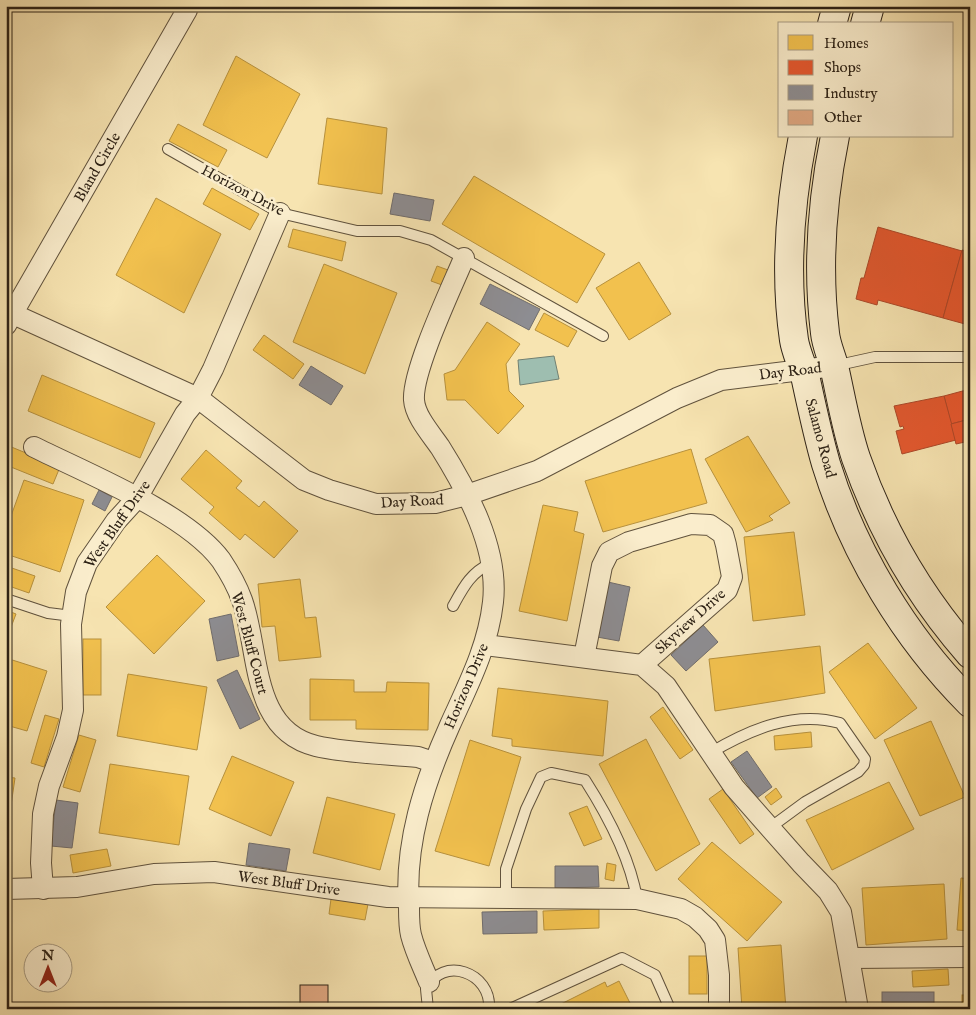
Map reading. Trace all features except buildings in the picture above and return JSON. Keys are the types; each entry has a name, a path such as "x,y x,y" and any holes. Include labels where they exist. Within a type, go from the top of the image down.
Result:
{"main road":[{"path":"833,22 837,6"},
{"path":"866,22 870,6"},
{"name":"Salamo Road","path":"803,138 793,198 789,257 794,342 804,371 816,427 827,466 860,546 903,622 921,647 970,703"},
{"name":"Salamo Road","path":"835,138 826,194 821,263 825,334 856,458 894,546 931,605 970,654"}],"street":[{"name":"Bland Circle","path":"10,319 187,10"},
{"name":"West Bluff Drive","path":"43,889 41,864 43,814 49,786 67,737 73,710 72,616 76,592 87,562 116,521 137,498 185,414 198,398 213,369 280,212"},
{"name":"Horizon Drive","path":"430,982 411,935 408,898 409,857 416,820 433,762 485,645 494,600 490,564 481,524 454,470 420,416 414,401 419,372 464,258"},
{"name":"Day Road","path":"10,319 198,398 304,480 329,490 376,504 434,503 467,495 537,472 677,398 721,380 834,366"},
{"name":"West Bluff Court","path":"34,447 137,498 203,542 220,559 242,600 266,704 296,738 316,746 418,758 433,762"},
{"name":"Skyview Drive","path":"584,657 602,566 609,552 629,542 691,524 710,525 723,534 726,545 732,577 727,590 642,665"},
{"name":"Skyview Drive","path":"485,645 642,665 666,686 734,787 801,864 828,890 841,912 858,1009"},
{"name":"West Bluff Drive","path":"6,889 77,887 154,874 214,872 408,898 637,899 681,909 695,917 708,929 715,940 719,975 719,1009"},
{"path":"850,958 970,957"}],"lane":[{"name":"Horizon Drive","path":"168,149 280,212 356,231 400,231 431,240 602,336"},
{"path":"834,366 875,357 970,357"},
{"path":"453,606 479,568 490,564"},
{"path":"6,599 48,613 72,616"},
{"path":"710,752 744,733 770,724 800,720 830,720 840,723 864,759 864,765 858,772 805,802 770,827"},
{"path":"506,898 506,869 526,809 541,777 551,773 585,780 610,826 632,873 637,899"},
{"path":"510,1009 622,958 655,975 670,1009"},
{"path":"428,1009 426,989 436,976 446,971 461,972 476,977 485,986 489,999 489,1009"}],"shaded area":[{"path":"554,356 559,379 520,385 518,360"}]}
